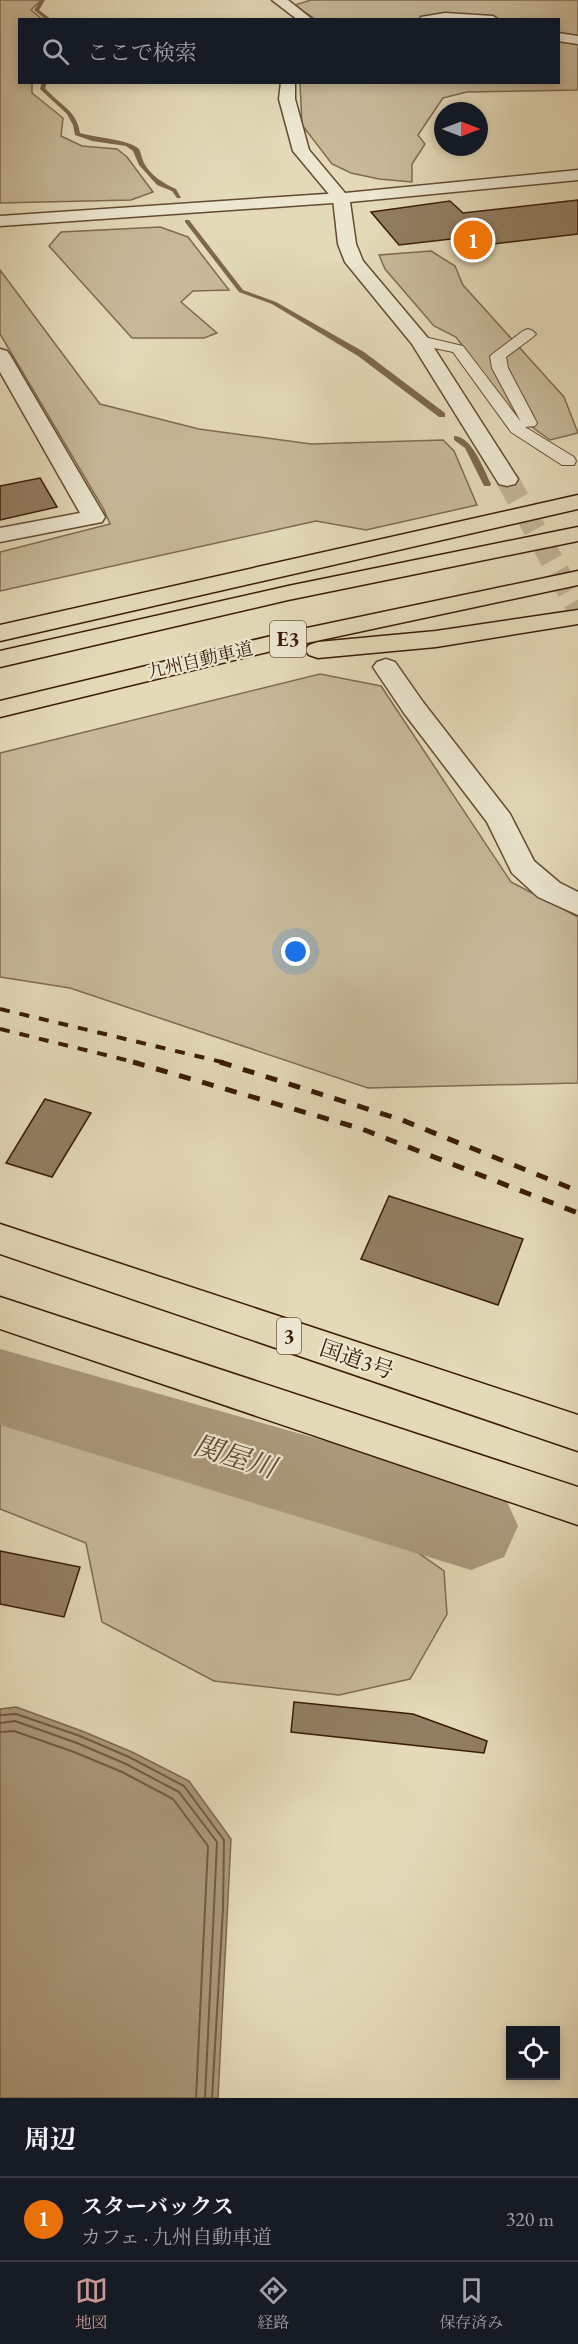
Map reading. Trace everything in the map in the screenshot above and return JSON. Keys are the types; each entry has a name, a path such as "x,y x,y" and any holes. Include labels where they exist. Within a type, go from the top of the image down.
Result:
{"highway":[{"path":"0,633 506,516 578,502"},
{"name":"E3","path":"0,659 162,620 393,570 578,534"},
{"name":"九州自動車道","path":"0,709 189,662 451,602 578,578"},
{"path":"189,662 436,639 578,617"},
{"name":"国道3号","path":"0,1239 578,1433"},
{"path":"0,1313 578,1506"}],"street":[{"path":"279,0 304,18"},
{"path":"436,18 445,16 469,18"},
{"path":"560,37 578,40"},
{"path":"288,84 287,99 301,151 341,198 347,244 354,262 420,341 507,479"},
{"path":"0,221 341,198 578,175"},
{"path":"528,334 498,356 500,368 512,393 543,446"},
{"path":"420,341 458,349 517,429 568,461"},
{"path":"0,355 5,373 94,517 0,535"},
{"path":"386,667 413,707 500,820 522,866 549,890 578,905"}],"shaded area":[{"path":"0,0 41,0 31,10 41,18 18,18 18,84 32,84 32,93 63,118 61,136 82,146 117,149 127,157 153,192 131,200 0,203"},
{"path":"311,0 578,0 578,90 467,92 443,98 440,102 434,102 434,111 418,135 425,144 412,164 412,182 379,179 351,173 332,164 302,125 300,84 560,84 560,18 314,18 295,5"},
{"path":"160,227 188,237 229,290 193,291 181,302 217,333 204,338 132,338 49,246 61,232"},
{"path":"431,251 455,266 463,285 564,397 578,433 550,440 511,412 456,337 434,326 385,269 379,255"},
{"path":"0,270 100,404 199,429 311,444 443,440 454,451 477,505 366,530 316,521 0,591 0,552 110,524 103,508 0,334"},
{"path":"320,674 381,686 511,882 578,917 578,1083 368,1088 70,988 0,977 0,753"},
{"path":"0,1403 387,1531 444,1571 447,1614 410,1679 339,1695 214,1681 102,1622 86,1543 0,1509"}],"water":[{"path":"16,1707 132,1752 189,1781 231,1839 218,2098 0,2098 0,1709"}],"building":[{"path":"578,200 578,234 459,248 451,239 399,245 371,212 450,201 463,213"},
{"path":"40,478 57,507 0,520 0,486"},
{"path":"45,1099 91,1113 52,1177 6,1163"},
{"path":"389,1196 523,1239 498,1305 361,1259"},
{"path":"0,1551 80,1567 64,1617 0,1604"},
{"path":"294,1702 413,1714 487,1741 484,1753 291,1732"}],"waterway":[{"path":"43,0 36,10 47,18"},
{"path":"44,84 42,88 47,94 73,118 77,134 128,145 136,150 142,165 159,184 174,190 179,197"},
{"path":"187,221 241,291 274,303 361,354 442,415"},
{"path":"457,438 468,447 487,484"},
{"name":"関屋川","path":"0,1387 471,1526"}],"tunnel":[{"path":"507,479 578,608"}],"railway":[{"path":"0,1009 226,1063"},
{"path":"0,1029 138,1063"},
{"path":"133,1062 362,1129 578,1213"},
{"path":"220,1062 402,1120 578,1191"}],"place":[{"name":"スターバックス","path":"473,240"}]}
